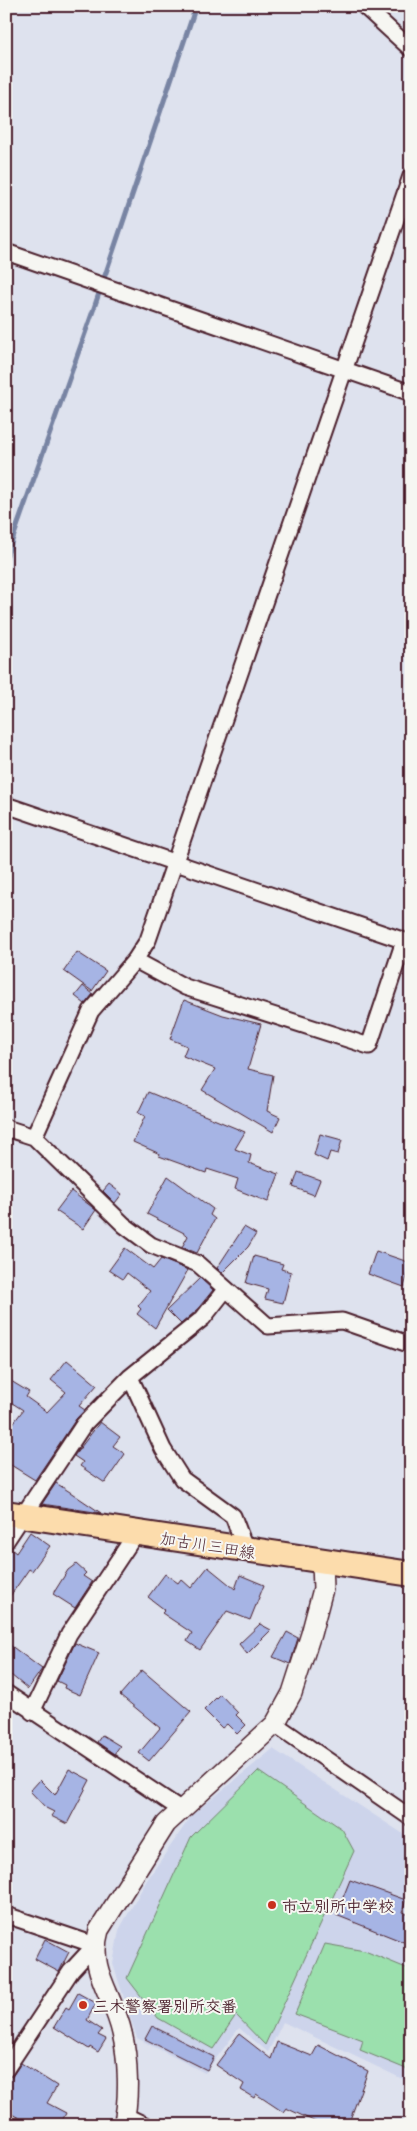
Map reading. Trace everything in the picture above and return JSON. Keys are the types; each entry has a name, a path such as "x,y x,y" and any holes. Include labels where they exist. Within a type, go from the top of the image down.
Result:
{"main road":[{"name":"加古川三田線","path":"16,1514 322,1562 411,1574"}],"street":[{"path":"364,6 411,49"},
{"path":"34,1137 91,1011 135,960 148,940 411,176"},
{"path":"6,252 411,393"},
{"path":"6,805 407,942 369,1046 185,987 135,960"},
{"path":"6,1128 34,1137 124,1225 152,1245 198,1264 225,1290 268,1326 342,1321 411,1345"},
{"path":"6,1541 16,1514 84,1424 130,1377 203,1318 225,1290"},
{"path":"130,1377 163,1449 182,1479 233,1516 246,1550"},
{"path":"32,1712 69,1634 137,1532"},
{"path":"6,2070 71,1971 95,1945 104,1922 166,1824 275,1724 292,1693 311,1634 323,1589 322,1562"},
{"path":"6,1693 32,1712 123,1769 180,1810"},
{"path":"275,1724 411,1818"},
{"path":"6,1914 95,1945"},
{"path":"95,1945 97,1968 122,2032 127,2087 124,2120 144,2125"}],"shaded area":[{"name":"市立別所中学校","path":"273,1749 411,1839 411,2083 283,2022 268,2052 239,2028 205,2073 137,2038 113,1964 119,1930 147,1880 192,1815"}],"green space":[{"path":"258,1771 342,1829 354,1851 265,2045 236,2015 213,2049 158,2018 127,1978 191,1837"},
{"path":"325,1944 365,1951 411,1970 411,2071 360,2050 363,2040 295,2014"}],"building":[{"path":"77,952 106,971 92,991 64,971"},
{"path":"83,986 93,994 85,1004 75,996"},
{"path":"184,1000 223,1015 261,1024 248,1069 273,1075 267,1111 280,1117 273,1132 202,1090 215,1069 183,1056 187,1046 170,1039"},
{"path":"148,1092 245,1132 235,1149 251,1155 249,1163 279,1174 268,1202 235,1189 238,1179 207,1169 206,1173 159,1156 160,1154 133,1142 145,1116 138,1113"},
{"path":"320,1134 342,1140 338,1154 330,1152 327,1161 314,1155"},
{"path":"298,1172 320,1180 314,1195 293,1187"},
{"path":"168,1176 213,1209 210,1215 215,1219 197,1253 182,1247 188,1236 186,1234 147,1214"},
{"path":"109,1184 122,1194 115,1203 103,1191"},
{"path":"71,1191 96,1210 83,1229 56,1211"},
{"path":"244,1227 256,1234 248,1247 222,1273 217,1268"},
{"path":"125,1248 153,1269 161,1259 188,1270 155,1328 137,1314 141,1309 138,1306 150,1291 127,1273 123,1279 109,1270"},
{"path":"376,1251 411,1263 404,1287 368,1274"},
{"path":"254,1256 283,1264 281,1269 291,1272 283,1303 265,1299 268,1289 246,1283"},
{"path":"200,1278 213,1290 196,1311 181,1324 167,1310"},
{"path":"67,1360 97,1385 79,1406 85,1410 76,1419 35,1480 6,1462 6,1433 23,1410 6,1399 6,1378 29,1392 26,1397 47,1412 66,1392 51,1380"},
{"path":"100,1422 120,1437 113,1446 125,1454 105,1483 80,1466 83,1462 74,1456"},
{"path":"56,1483 70,1492 101,1513 42,1504"},
{"path":"30,1532 50,1546 32,1571 29,1569 6,1602 6,1550 11,1549 16,1553"},
{"path":"76,1564 86,1573 83,1576 92,1582 75,1608 53,1594 68,1570"},
{"path":"208,1567 235,1589 240,1575 264,1585 250,1620 227,1611 200,1650 187,1641 192,1633 162,1613 165,1610 148,1597 165,1574 178,1583 181,1579 191,1588"},
{"path":"260,1624 271,1630 247,1654 239,1644"},
{"path":"287,1632 298,1638 290,1664 273,1657"},
{"path":"6,1642 42,1669 28,1689 6,1671"},
{"path":"75,1643 99,1653 80,1695 64,1688 65,1685 57,1681"},
{"path":"142,1670 191,1712 149,1761 139,1753 160,1728 120,1695"},
{"path":"220,1694 238,1713 236,1715 246,1725 237,1734 227,1724 222,1728 204,1710"},
{"path":"102,1735 120,1746 114,1754 97,1742"},
{"path":"69,1769 90,1780 67,1824 51,1816 54,1812 46,1808 30,1791 40,1780 55,1795"},
{"path":"350,1880 406,1900 402,1912 411,1915 411,1945 336,1915"},
{"path":"45,1939 69,1952 59,1972 35,1959"},
{"path":"78,1993 96,2003 87,2020 102,2030 98,2035 106,2039 98,2052 90,2047 89,2049 54,2027 66,2007 69,2009"},
{"path":"152,2026 214,2057 207,2070 145,2039"},
{"path":"239,2034 271,2059 277,2042 312,2056 318,2045 368,2071 348,2125 322,2125 286,2108 283,2112 256,2094 254,2098 241,2090 244,2084 216,2065"},
{"path":"21,2063 57,2086 47,2103 66,2113 60,2125 32,2125 6,2111 6,2086"}],"waterway":[{"path":"6,558 94,308 196,6"}],"place":[{"name":"市立別所中学校","path":"272,1905"},
{"name":"三木警察署別所交番","path":"83,2005"}]}
